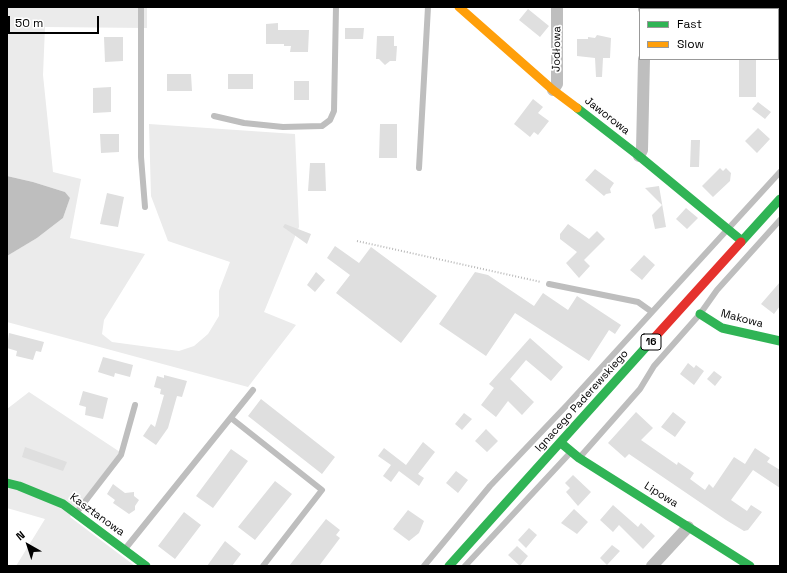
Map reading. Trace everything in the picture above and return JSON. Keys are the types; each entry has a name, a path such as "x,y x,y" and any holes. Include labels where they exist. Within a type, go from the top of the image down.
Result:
{"street":[{"name":"Jaworowa","path":"459,7 553,90 639,156 742,241"},
{"name":"Jodłowa","path":"553,90 557,84 558,7"},
{"path":"639,156 642,150 644,60"},
{"name":"Ignacego Paderewskiego","path":"449,566 780,199"},
{"name":"Makowa","path":"700,314 710,322 722,328 780,341"},
{"name":"Lipowa","path":"561,443 575,455 750,566"},
{"name":"Kasztanowa","path":"7,483 19,486 63,504 146,566"},
{"path":"652,566 688,527"}],"lane":[{"path":"141,7 141,157 145,207"},
{"path":"214,116 244,123 283,127 322,126 330,120 334,111 336,7"},
{"path":"419,168 428,7"},
{"path":"424,566 490,486 568,404 780,172"},
{"path":"465,566 640,389 654,366 700,314 718,290 780,220"},
{"path":"549,284 638,302 652,312"},
{"path":"125,550 253,390"},
{"path":"76,514 121,455 135,405"},
{"path":"231,418 322,490 263,566"}],"path":[{"path":"357,241 549,284"}],"shaded area":[{"path":"7,7 147,7 147,28 45,27 43,75 53,172 81,179 70,238 145,254 104,320 102,334 112,342 179,351 194,346 208,334 219,316 219,291 230,262 168,241 151,196 149,124 295,134 299,227 264,312 296,325 248,387 7,322 7,256 37,238 63,218 70,198 65,192 7,176"},
{"path":"7,176 65,192 70,198 63,218 37,238 7,256"},
{"path":"29,392 120,452 70,517 135,566 16,566 45,519 7,508 7,409"}],"building":[{"path":"528,9 549,26 540,37 519,20"},
{"path":"278,23 278,30 309,30 308,52 290,52 291,46 284,46 284,44 266,44 266,24"},
{"path":"345,28 364,28 363,39 345,39"},
{"path":"597,35 611,38 610,58 603,58 602,77 596,77 595,58 577,56 577,39 588,39 588,37 595,38"},
{"path":"377,36 394,36 394,46 397,46 396,61 390,61 385,65 379,59 376,59"},
{"path":"104,37 123,37 123,61 105,62"},
{"path":"739,60 756,60 756,97 739,97"},
{"path":"167,74 191,74 192,91 167,91"},
{"path":"228,74 253,74 253,89 228,89"},
{"path":"294,81 309,81 309,100 294,100"},
{"path":"111,87 111,112 93,113 93,88"},
{"path":"533,99 543,107 538,113 549,121 538,135 534,132 530,137 514,124"},
{"path":"758,102 771,112 765,119 752,109"},
{"path":"380,124 397,124 397,158 379,158"},
{"path":"758,128 770,139 757,153 745,141"},
{"path":"100,134 119,134 119,152 101,153"},
{"path":"691,140 700,140 699,167 690,167"},
{"path":"310,163 325,163 326,191 308,191"},
{"path":"720,168 723,171 726,168 731,173 730,181 713,197 702,186"},
{"path":"595,169 614,183 610,189 611,193 604,196 585,180"},
{"path":"659,186 666,227 655,229 652,215 662,205 645,188"},
{"path":"107,193 124,197 118,227 100,224"},
{"path":"686,208 698,218 687,229 676,219"},
{"path":"285,224 311,234 307,244 283,227"},
{"path":"568,224 589,239 597,231 605,239 584,260 590,266 579,278 566,263 577,252 560,239 560,234"},
{"path":"335,246 359,263 371,247 437,296 401,343 336,293 350,275 327,258"},
{"path":"644,255 655,265 642,280 630,270"},
{"path":"316,272 325,280 315,292 307,285"},
{"path":"475,272 488,275 534,306 543,293 568,310 577,296 621,325 615,334 609,330 589,361 515,313 486,356 439,324"},
{"path":"780,282 780,306 774,314 761,304"},
{"path":"9,333 44,342 41,352 36,351 33,360 16,356 17,351 7,348"},
{"path":"530,338 563,367 551,381 526,360 510,379 534,402 522,415 508,401 496,417 481,405 494,388 489,384"},
{"path":"103,357 133,365 130,377 115,373 114,377 98,372"},
{"path":"688,363 694,368 696,365 704,371 694,385 680,374"},
{"path":"714,371 722,377 715,386 707,379"},
{"path":"164,375 187,381 182,397 177,396 168,428 156,445 143,436 151,424 155,427 164,395 160,394 161,389 154,387 157,376 164,378"},
{"path":"83,391 108,398 103,419 85,415 86,407 79,405"},
{"path":"261,399 335,457 322,474 248,416"},
{"path":"636,412 653,428 641,440 677,465 678,462 694,473 690,479 705,490 709,484 713,488 734,457 745,464 755,448 770,458 767,462 780,470 780,488 753,470 731,500 747,511 751,505 762,512 748,530 744,531 629,454 625,458 608,443"},
{"path":"673,412 686,422 675,437 661,427"},
{"path":"464,413 472,419 462,430 455,424"},
{"path":"486,429 498,441 487,452 475,441"},
{"path":"423,442 435,452 418,474 424,478 419,486 399,471 391,482 383,476 391,465 378,456 384,448 406,465"},
{"path":"25,447 67,462 63,471 22,457"},
{"path":"231,449 248,461 213,508 196,496"},
{"path":"456,471 468,480 458,493 446,483"},
{"path":"573,475 591,492 578,506 566,492 570,488 565,483"},
{"path":"275,481 292,494 255,540 238,527"},
{"path":"113,484 125,493 134,492 134,496 139,500 135,506 135,510 129,514 113,503 115,500 107,494"},
{"path":"613,505 638,527 641,523 655,536 643,549 619,525 613,532 600,520"},
{"path":"574,509 588,522 577,534 561,523"},
{"path":"408,510 424,521 419,533 409,541 393,529"},
{"path":"184,512 201,525 175,559 158,546"},
{"path":"326,519 340,530 336,535 340,538 319,566 289,566"},
{"path":"529,528 537,535 526,548 518,540"},
{"path":"225,541 241,554 232,566 207,566"},
{"path":"612,545 620,551 607,565 600,558"},
{"path":"517,546 528,556 520,566 508,555"}],"traffic: fast":[{"path":"577,108 639,156 742,241"},
{"path":"741,242 780,199"},
{"path":"700,314 722,328 780,341"},
{"path":"449,566 655,337"},
{"path":"561,443 579,458 750,566"},
{"path":"7,483 19,486 63,504 146,566"}],"traffic: slow":[{"path":"459,7 553,90 577,108"}],"traffic: jam":[{"path":"655,337 741,242"}]}
